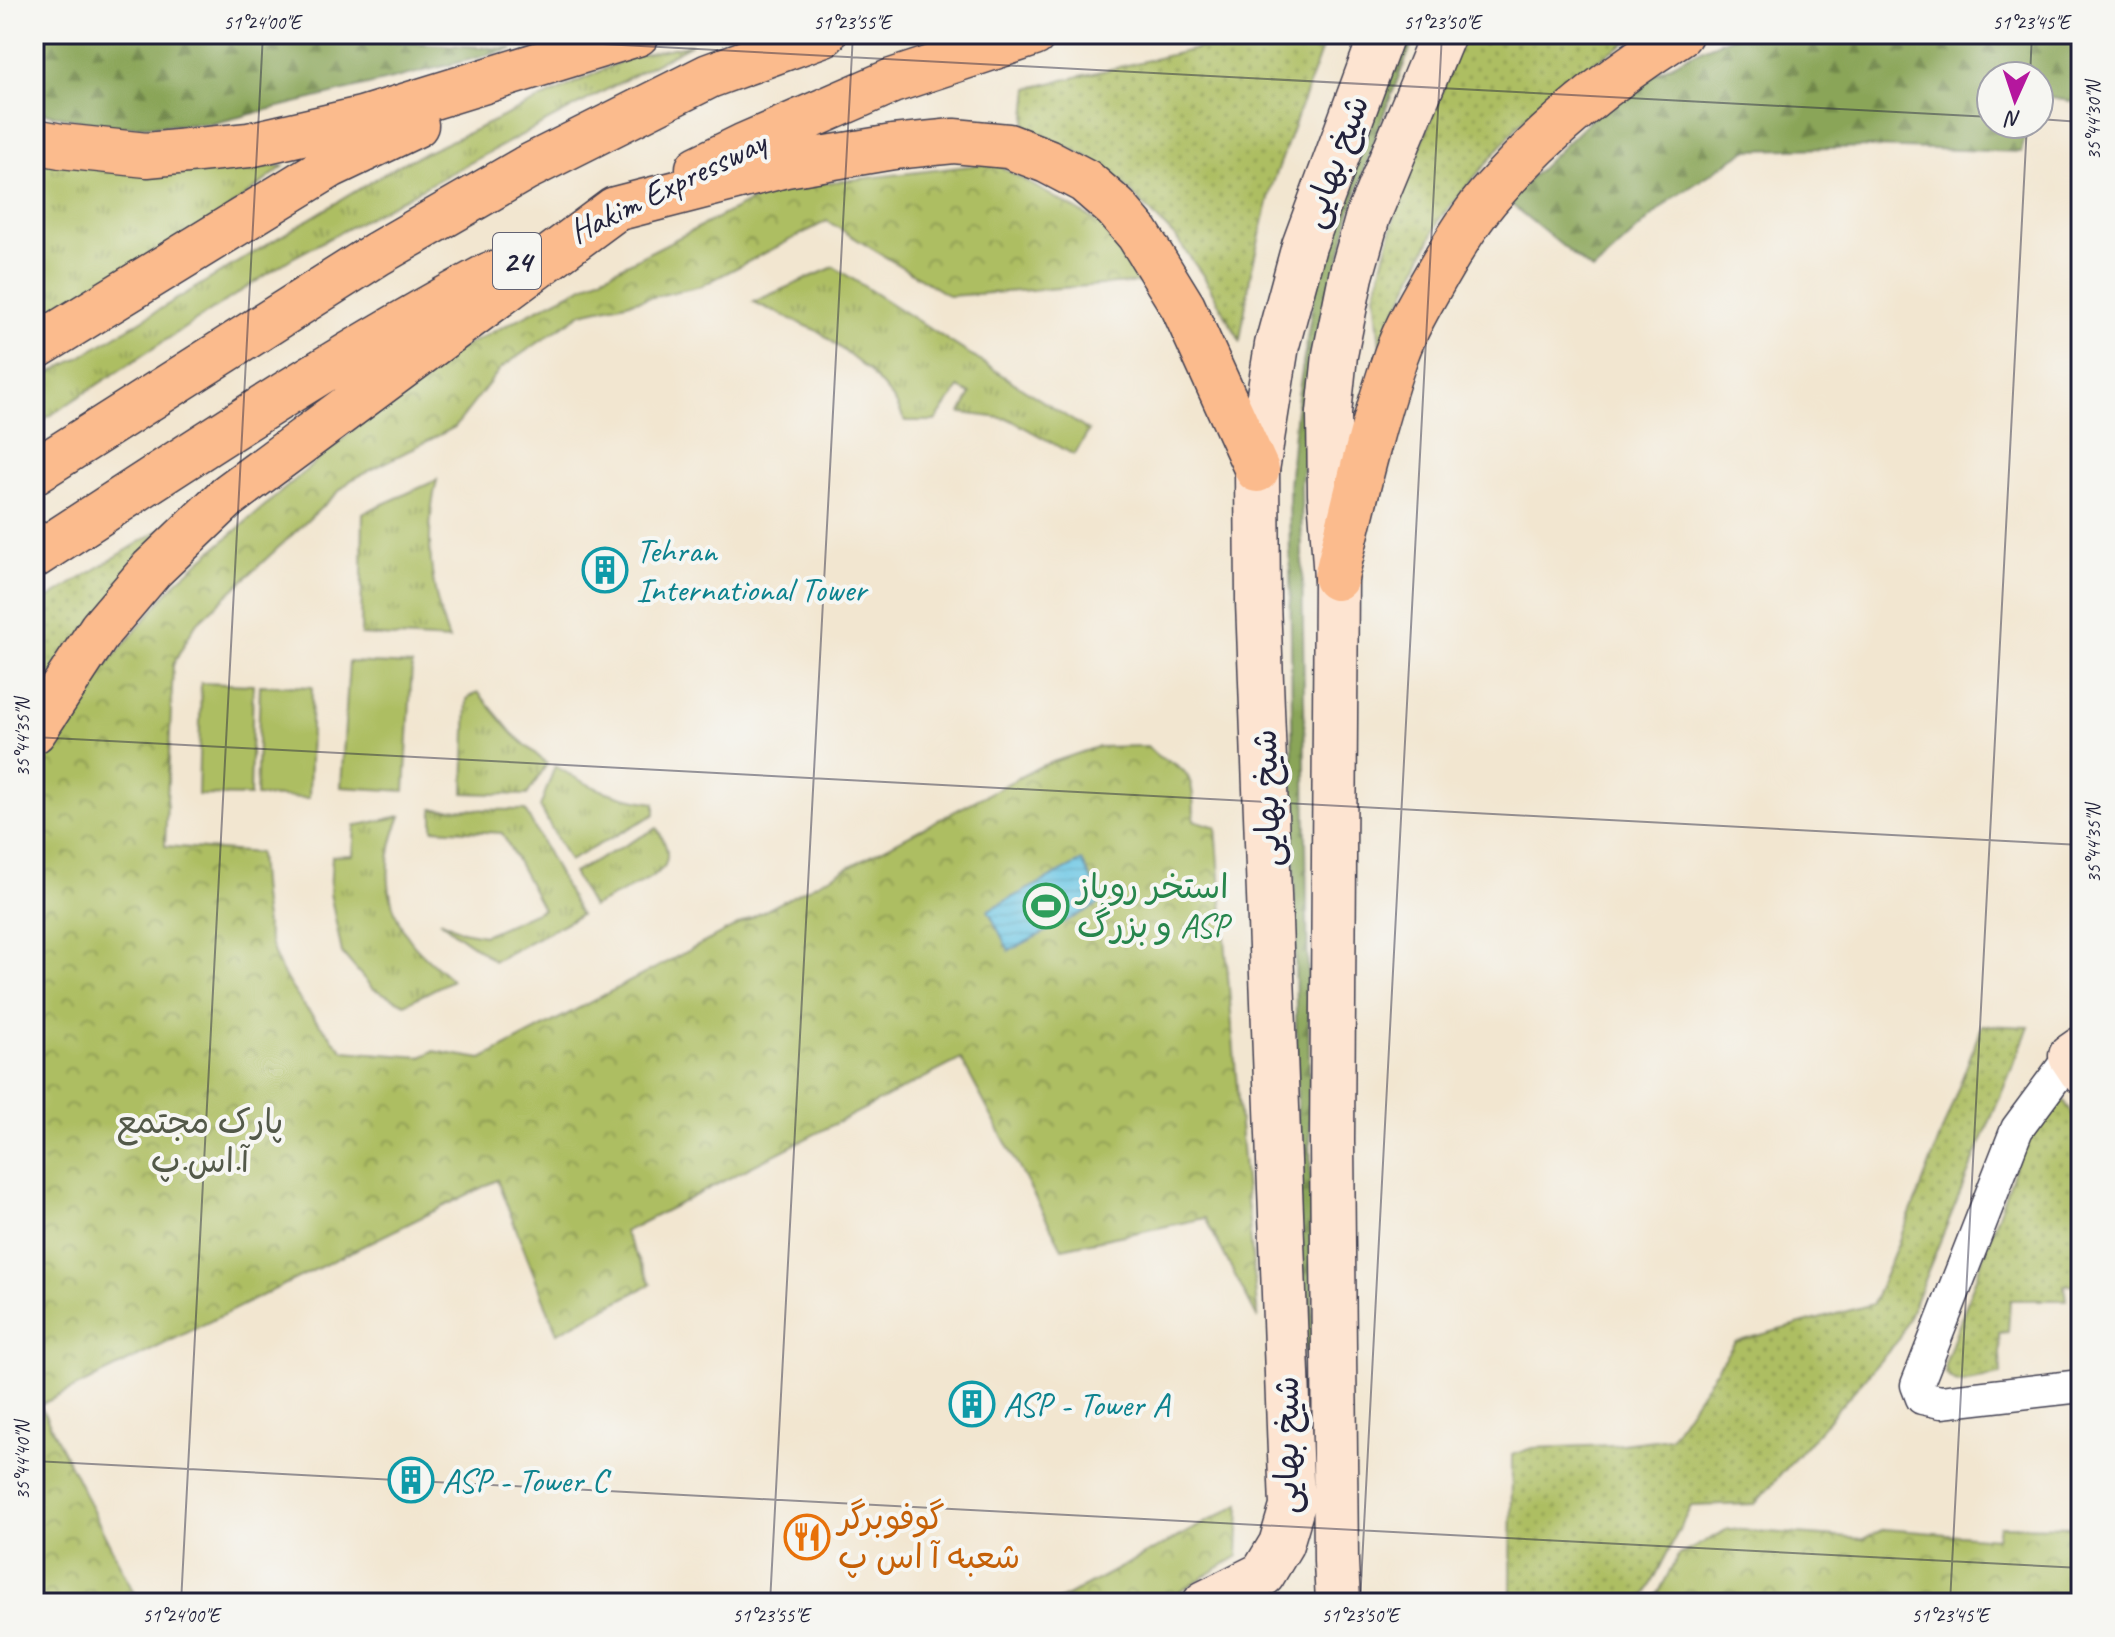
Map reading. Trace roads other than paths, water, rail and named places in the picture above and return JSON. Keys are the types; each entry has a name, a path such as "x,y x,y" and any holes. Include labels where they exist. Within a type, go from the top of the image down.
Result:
{"highway":[{"path":"34,141 147,155 249,145 362,119 637,34"},
{"name":"24","path":"34,472 377,254 526,168 709,76 824,34"},
{"name":"Hakim Expressway","path":"34,556 302,383 425,309 615,209 743,146 892,81 1034,34"},
{"path":"1336,578 1365,461 1397,353 1423,297 1460,235 1493,190 1543,139 1639,59 1680,34"},
{"path":"34,348 330,166 536,66"},
{"path":"34,731 101,629 152,569 228,496 615,209 786,165 893,147 954,141 1008,146 1047,161 1085,181 1116,208 1138,234 1183,307 1257,470"}],"main road":[{"name":"شیخ بهایی","path":"1266,1589 1292,1507 1258,602 1257,470 1277,345 1304,246 1382,34"},
{"name":"شیخ بهایی","path":"1337,1582 1332,1141 1336,578 1330,494 1329,413 1335,355 1351,276 1368,216 1443,34"},
{"path":"1319,1603 1337,1582"},
{"path":"1205,1603 1266,1589"}],"street":[{"path":"2078,1059 2017,1129 1917,1385 1922,1398 1941,1402 2081,1386"}],"water":[{"name":"استخر روباز و بزرگ ASP","path":"1082,861 1103,902 1009,951 988,910"}],"place":[{"name":"Tehran International Tower","path":"605,570"},
{"name":"استخر روباز و بزرگ ASP","path":"1046,906"},
{"name":"ASP - Tower A","path":"972,1404"},
{"name":"ASP - Tower C","path":"411,1480"},
{"name":"گوفوبرگر شعبه آ اس پ","path":"807,1537"}],"park label":[{"name":"پارک مجتمع آ.اس.پ","path":"200,1140"}]}
